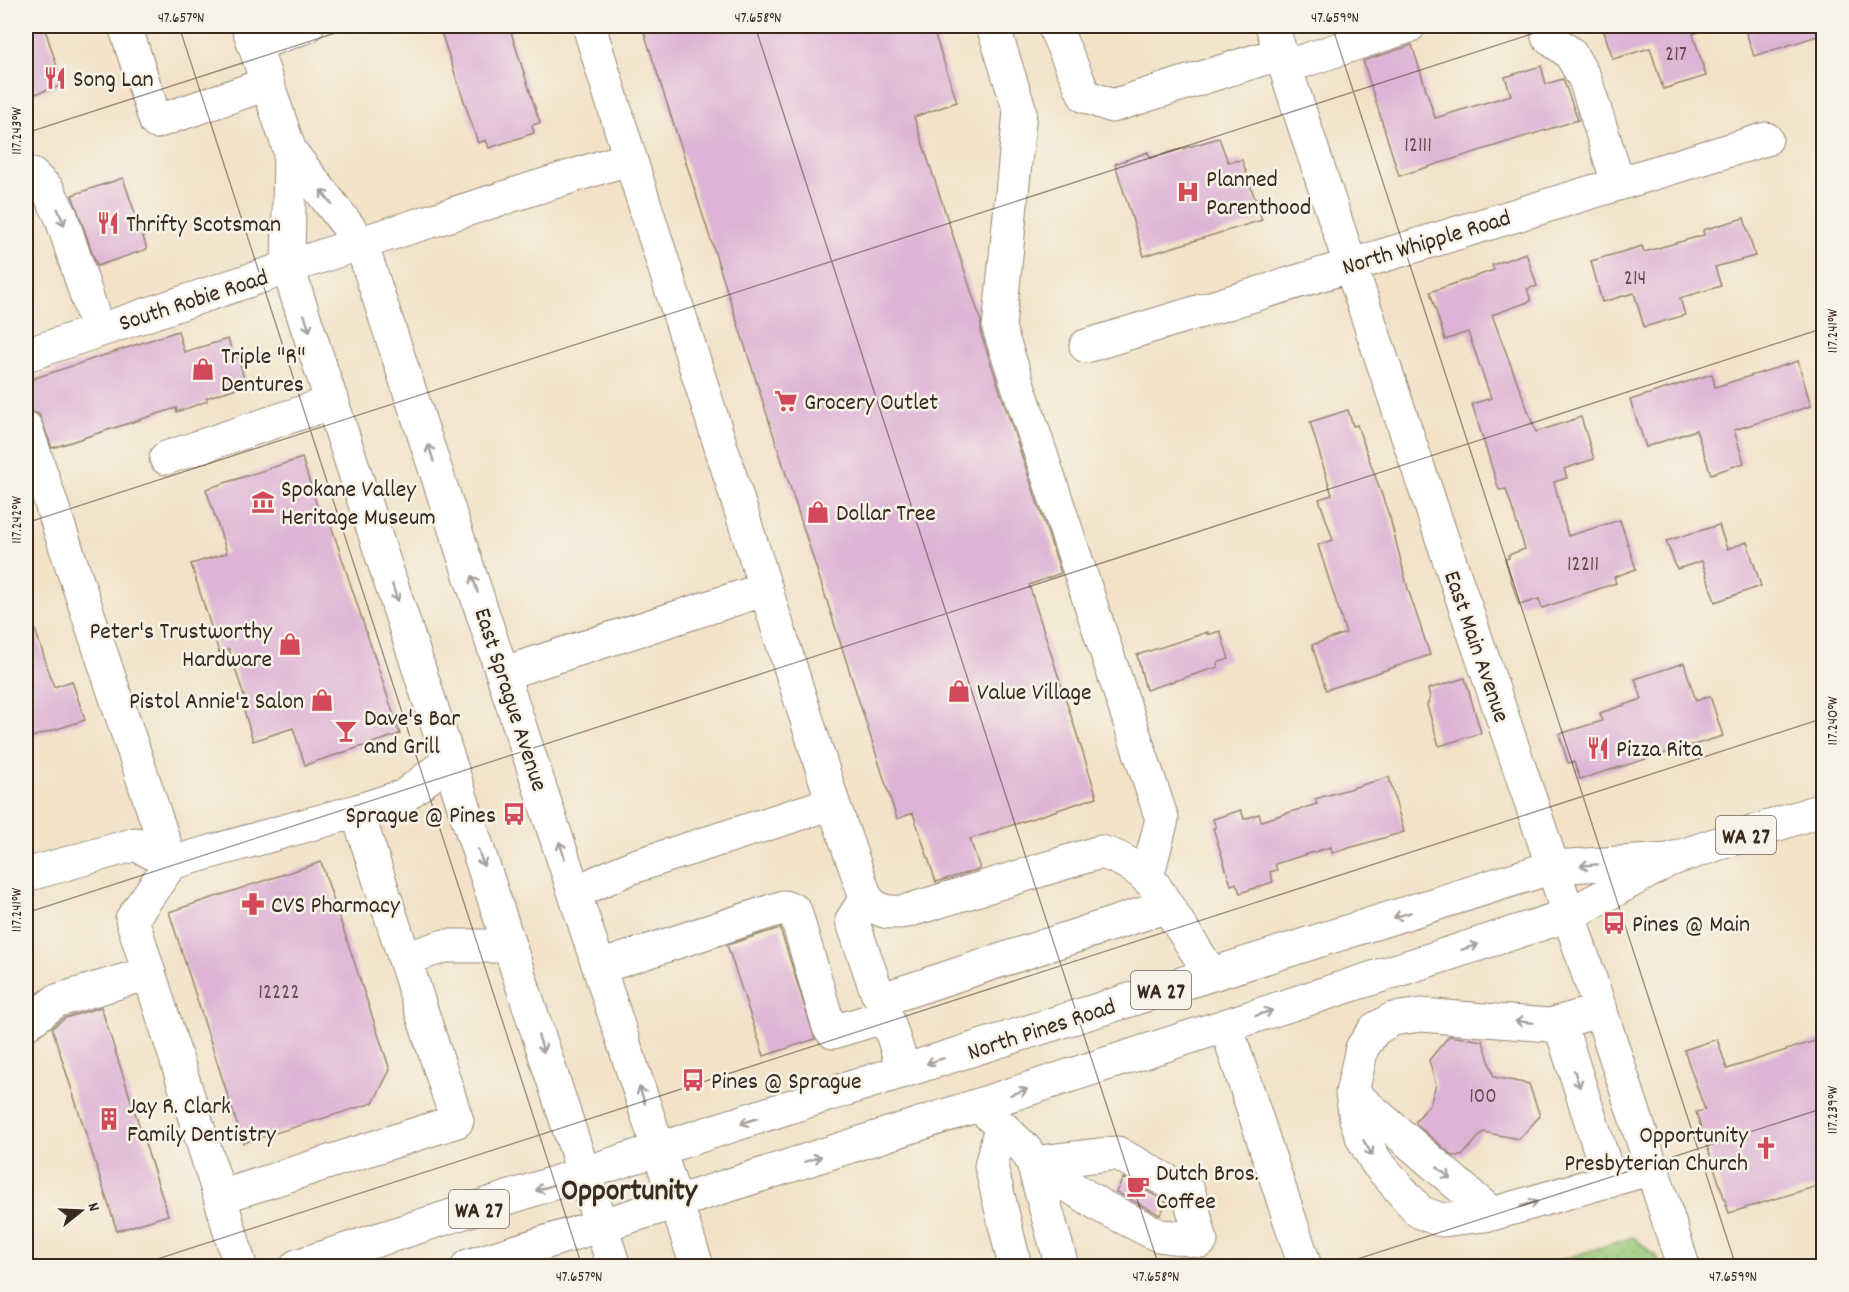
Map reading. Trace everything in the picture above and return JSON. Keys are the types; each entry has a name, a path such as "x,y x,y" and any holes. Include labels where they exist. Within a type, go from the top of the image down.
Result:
{"main road":[{"path":"125,26 156,122 267,84"},
{"path":"251,35 307,26"},
{"path":"589,26 833,803 866,898 874,907 889,914 907,912 1100,852 1113,855 1147,876 1211,974"},
{"path":"993,26 1020,111 999,328 1162,819 1162,828 1147,876"},
{"path":"1054,26 1085,96 1112,106 1279,48 1409,26"},
{"name":"East Sprague Avenue","path":"251,35 290,151 361,243 698,1266"},
{"path":"1548,37 1570,53 1585,79 1618,183"},
{"name":"East Main Avenue","path":"1279,48 1348,265 1602,1010 1683,1266"},
{"name":"North Whipple Road","path":"1086,346 1766,139"},
{"name":"East Sprague Avenue","path":"290,151 288,268 614,1266"},
{"name":"South Robie Road","path":"26,355 361,243 630,158"},
{"path":"26,176 32,175 48,190 61,216 98,331"},
{"path":"166,458 333,402"},
{"path":"26,428 171,863"},
{"path":"504,673 766,589"},
{"path":"240,1266 132,919 171,863 357,812 404,796 449,761"},
{"path":"576,892 632,867 833,803"},
{"name":"North Pines Road","path":"678,1202 990,1116 1226,1026 1569,915 1669,860 1824,809"},
{"path":"220,1197 457,1121 357,812"},
{"path":"26,875 136,844 171,863"},
{"name":"North Pines Road","path":"660,1150 1553,867 1669,860"},
{"path":"866,898 852,920 904,1071"},
{"path":"600,967 784,907 791,907 795,911 829,1027 833,1032 883,1006 889,997 1167,906"},
{"path":"405,959 444,946 510,946"},
{"path":"26,1024 56,1001 150,973"},
{"path":"1602,1010 1560,1024 1421,1015 1393,1019 1375,1029 1362,1048 1352,1094 1363,1139 1377,1163 1420,1212 1441,1220 1492,1214 1652,1168"},
{"path":"1560,1024 1610,1181"},
{"path":"1226,1026 1305,1266"},
{"path":"1352,1094 1492,1214"},
{"path":"990,1116 1026,1150 1033,1163 1062,1266"},
{"path":"990,1116 991,1166 1015,1266"},
{"name":"WA 27","path":"297,1266 660,1150"},
{"name":"WA 27","path":"468,1266 678,1202"}],"green space":[{"path":"1633,1237 1656,1256 1661,1266 1542,1266"}],"building":[{"path":"26,26 44,26 63,85 26,97"},
{"path":"439,26 509,26 540,123 532,125 534,133 489,148 486,140 478,143"},
{"path":"642,26 932,26 957,102 914,117 981,321 981,334 1061,573 1029,585 1097,797 970,839 980,869 936,882 913,813 897,819"},
{"path":"1602,26 1701,26 1702,31 1693,34 1706,76 1663,89 1650,48 1613,59"},
{"path":"1744,26 1824,26 1824,34 1754,56"},
{"path":"1412,45 1435,118 1511,95 1505,77 1541,66 1546,84 1563,79 1578,120 1399,176 1363,61"},
{"name":"Planned Parenthood","path":"1219,138 1228,162 1242,160 1262,220 1144,256 1115,164 1148,152 1150,158"},
{"name":"Thrifty Scotsman","path":"123,178 147,249 97,266 72,195"},
{"path":"1744,218 1755,256 1715,267 1721,286 1680,298 1685,315 1644,327 1634,293 1602,302 1591,261 1642,246 1644,252 1704,235 1703,230"},
{"path":"1526,253 1537,286 1527,289 1531,301 1492,315 1536,432 1581,417 1594,459 1564,469 1567,478 1554,482 1568,536 1620,520 1636,569 1614,577 1616,583 1542,608 1539,599 1519,605 1505,559 1509,558 1508,555 1525,549 1506,489 1499,490 1472,404 1491,398 1468,332 1445,340 1430,292 1494,270 1492,265"},
{"path":"178,331 184,352 228,339 233,354 237,353 246,385 206,398 207,401 177,412 176,408 52,448 39,414 26,410 26,381"},
{"path":"1798,361 1811,406 1734,430 1744,463 1711,474 1696,430 1646,447 1630,400 1712,374 1715,387"},
{"path":"1348,410 1353,426 1357,425 1390,518 1408,589 1430,655 1326,690 1312,645 1346,633 1318,545 1333,540 1319,499 1332,495 1310,422"},
{"path":"302,458 322,522 329,519 400,734 305,765 293,728 253,741 244,710 248,709 229,649 219,652 191,564 227,553 206,489"},
{"path":"1719,525 1727,549 1747,542 1761,586 1715,602 1702,561 1677,569 1666,541"},
{"path":"31,617 54,687 72,681 85,720 26,739 26,618"},
{"path":"1220,631 1229,659 1217,663 1218,667 1146,690 1137,655 1208,632 1208,635"},
{"path":"1684,663 1696,701 1710,696 1723,736 1580,779 1574,762 1568,763 1559,734 1602,721 1600,713 1642,699 1635,679"},
{"path":"1465,678 1481,733 1439,746 1427,705 1430,698 1428,689"},
{"path":"1389,777 1404,832 1332,853 1331,847 1275,864 1277,870 1270,872 1273,882 1240,893 1236,883 1231,885 1213,828 1216,827 1213,819 1241,810 1244,819 1259,814 1261,821 1317,804 1315,799"},
{"name":"CVS Pharmacy","path":"321,862 390,1070 373,1103 243,1143 169,912"},
{"path":"780,928 815,1039 764,1056 727,945"},
{"name":"Jay R. Clark Family Dentistry","path":"101,1007 168,1215 117,1231 52,1028 65,1018"},
{"path":"1449,1036 1483,1041 1494,1077 1529,1084 1540,1116 1519,1139 1483,1132 1462,1156 1453,1156 1416,1124 1430,1104 1436,1085 1429,1060"},
{"name":"Opportunity Presbyterian Church","path":"1824,1038 1824,1184 1729,1213 1696,1112 1705,1110 1684,1050 1717,1039 1727,1069"},
{"path":"1123,1178 1167,1202 1160,1215 1116,1192"}],"place":[{"name":"Song Lan","path":"55,78"},
{"name":"Planned Parenthood","path":"1188,192"},
{"name":"Thrifty Scotsman","path":"108,223"},
{"name":"Triple \"R\" Dentures","path":"203,369"},
{"name":"Grocery Outlet","path":"786,401"},
{"name":"Spokane Valley Heritage Museum","path":"263,502"},
{"name":"Dollar Tree","path":"818,512"},
{"name":"Peter's Trustworthy Hardware","path":"290,644"},
{"name":"Value Village","path":"959,691"},
{"name":"Pistol Annie'z Salon","path":"322,700"},
{"name":"Dave's Bar and Grill","path":"346,731"},
{"name":"Pizza Rita","path":"1598,748"},
{"name":"Sprague @ Pines","path":"514,814"},
{"name":"CVS Pharmacy","path":"253,904"},
{"name":"Pines @ Main","path":"1614,923"},
{"name":"Pines @ Sprague","path":"693,1080"},
{"name":"Jay R. Clark Family Dentistry","path":"109,1119"},
{"name":"Opportunity Presbyterian Church","path":"1766,1148"},
{"name":"Dutch Bros. Coffee","path":"1138,1186"}],"district":[{"name":"Opportunity","path":"629,1189"}]}
